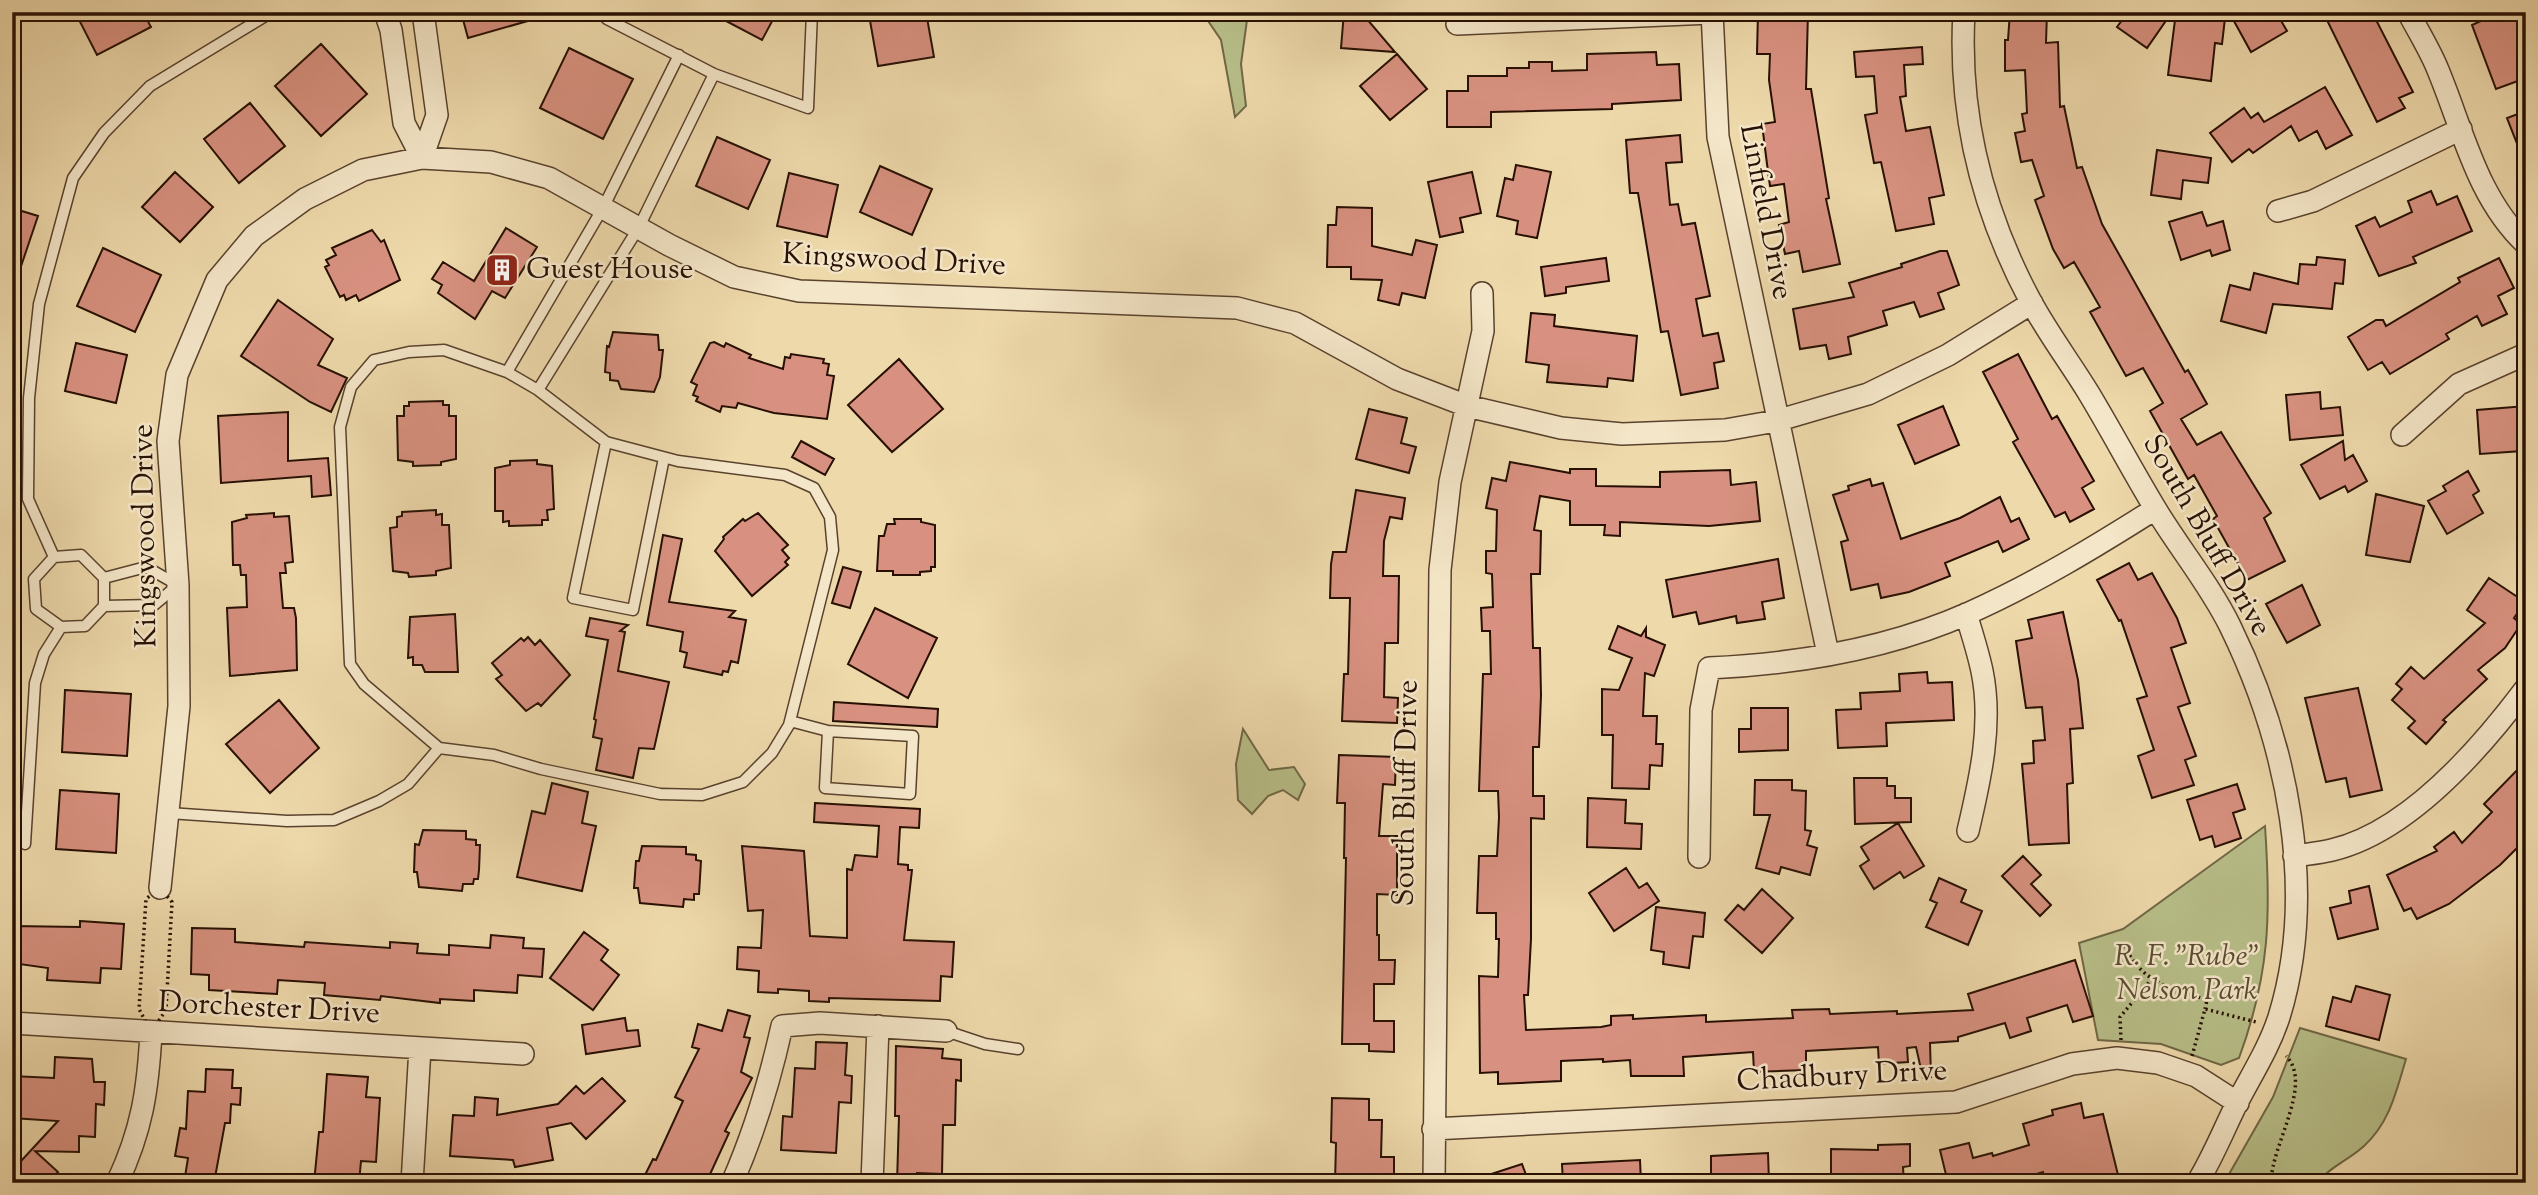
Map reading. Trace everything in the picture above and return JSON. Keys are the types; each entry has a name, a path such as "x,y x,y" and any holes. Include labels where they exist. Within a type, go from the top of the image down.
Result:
{"street":[{"path":"385,12 391,30 404,123 422,158"},
{"path":"422,158 437,115 423,12"},
{"name":"South Bluff Drive","path":"1964,12 1961,58 1968,121 1980,179 1999,238 2032,303 2090,394 2155,509 2230,624 2258,692 2281,760 2294,856 2294,923 2288,975 2272,1036 2197,1183"},
{"path":"2408,12 2437,68 2482,186 2510,229 2526,244"},
{"path":"1457,24 1712,13"},
{"name":"Linfield Drive","path":"1712,13 1718,137 1776,421 1828,654"},
{"path":"2278,211 2313,201 2461,129"},
{"name":"Kingswood Drive","path":"160,888 179,706 178,585 168,441 177,374 217,280 254,236 305,199 363,170 422,158 491,162 550,178 734,277 799,291 1237,308 1294,323 1397,379 1467,406 1561,428 1622,434 1725,430 1776,421 1868,394 1948,355 2032,303"},
{"name":"South Bluff Drive","path":"1434,1183 1440,570 1450,482 1483,331 1482,293"},
{"path":"2402,435 2459,384 2526,354"},
{"path":"1699,857 1701,709 1709,668 1794,662 1910,634 1966,614 2036,580 2155,509"},
{"path":"1966,614 1983,672 1987,719 1978,786 1968,831"},
{"path":"2294,856 2333,850 2378,831 2423,798 2490,735 2526,688"},
{"name":"Dorchester Drive","path":"12,1023 523,1054"},
{"path":"732,1183 751,1140 770,1080 782,1026 820,1023 946,1031"},
{"path":"872,1183 878,1026"},
{"path":"117,1183 142,1122 148,1090 151,1032"},
{"path":"412,1183 420,1048"},
{"name":"Chadbury Drive","path":"1433,1129 1956,1102 2072,1064 2123,1059 2158,1063 2186,1073 2238,1102"}],"lane":[{"path":"54,556 28,499 29,398 39,304 73,178 104,133 150,86 272,12"},
{"path":"600,12 607,19 713,74 808,107 812,12"},
{"path":"507,372 604,206 679,55"},
{"path":"538,390 639,227 713,74"},
{"path":"444,350 507,372 538,390 606,442 664,458 785,475 814,488 830,517 832,550 790,721 772,752 743,782 702,795 648,792 541,769 494,755 439,748 364,684 350,664 340,427 351,387 374,360 409,352 444,350"},
{"path":"606,442 573,598 633,610 664,458"},
{"path":"81,555 104,578 104,606 85,626 61,627 36,609 34,579 54,556 81,555"},
{"path":"104,578 146,567 178,585 154,605 104,606"},
{"path":"25,844 36,683 44,654 61,627"},
{"path":"790,721 828,731 913,736 910,794 824,788 828,731"},
{"path":"169,813 287,821 334,820 379,801 408,783 439,748"},
{"path":"946,1031 985,1044 1017,1049"}],"path":[{"path":"160,888 172,901 166,1010 151,1032 139,1009 146,899 160,888"},
{"path":"2124,946 2134,963 2151,980 2165,988 2207,1000 2186,1073"},
{"path":"2123,1059 2120,1017 2151,980"},
{"path":"2205,1009 2272,1036 2293,1063 2298,1082 2275,1151 2272,1183"}],"green space":[{"path":"1202,12 1241,12 1247,20 1241,64 1246,106 1235,117 1221,40"},
{"path":"1243,729 1269,770 1294,767 1305,784 1298,800 1283,790 1268,796 1252,814 1238,800 1236,764"},
{"name":"R. F. \"Rube\" Nelson Park","path":"2265,826 2268,888 2266,944 2257,999 2239,1058 2221,1065 2161,1044 2098,1040 2079,943 2123,929"},
{"path":"2300,1028 2406,1059 2386,1117 2364,1146 2327,1172 2317,1183 2224,1183 2273,1097"}],"building":[{"path":"75,12 143,12 151,27 97,55"},
{"path":"461,12 542,12 542,17 468,38"},
{"path":"709,12 777,12 762,40"},
{"path":"886,12 926,12 934,57 878,66 869,15"},
{"path":"1344,12 1361,12 1395,52 1341,48"},
{"path":"1758,12 1808,12 1806,89 1811,89 1829,198 1826,199 1840,264 1803,272 1799,251 1785,254 1779,225 1789,222 1784,184 1770,186 1762,124 1775,122 1769,80 1770,54 1757,54"},
{"path":"2010,12 2047,12 2046,43 2058,42 2060,107 2064,106 2077,168 2082,167 2102,224 2185,372 2188,370 2207,404 2181,419 2197,445 2221,432 2271,513 2264,518 2285,561 2247,580 2213,519 2217,516 2194,475 2188,479 2150,411 2163,403 2143,368 2126,376 2090,312 2100,307 2074,262 2064,268 2053,249 2035,200 2044,196 2032,160 2021,162 2015,133 2025,131 2022,114 2027,113 2025,70 2005,71 2005,40 2008,40"},
{"path":"2128,12 2172,12 2147,48 2117,27"},
{"path":"2176,12 2225,18 2222,44 2215,43 2211,81 2168,75"},
{"path":"2229,12 2276,12 2287,31 2251,52"},
{"path":"2323,12 2372,12 2413,92 2399,98 2405,108 2377,122"},
{"path":"2478,12 2526,12 2526,78 2496,89 2472,25 2481,21"},
{"path":"321,44 367,94 321,136 275,86"},
{"path":"1922,47 1923,64 1904,65 1906,96 1900,97 1906,131 1930,127 1944,195 1929,198 1934,224 1896,231 1881,162 1874,163 1865,115 1877,113 1874,76 1856,77 1854,52"},
{"path":"569,48 633,79 603,139 540,108"},
{"path":"1656,52 1657,65 1679,64 1681,100 1612,104 1612,109 1491,112 1491,127 1447,127 1447,91 1468,91 1468,76 1507,76 1507,68 1529,68 1529,62 1552,62 1552,71 1587,70 1587,54"},
{"path":"1397,54 1427,89 1390,120 1360,86"},
{"path":"2325,87 2352,135 2326,149 2317,131 2299,141 2291,126 2253,153 2249,149 2232,162 2210,133 2244,108 2251,118 2258,113 2264,122"},
{"path":"250,103 285,146 239,183 204,139"},
{"path":"2526,111 2526,164 2525,164 2507,118"},
{"path":"1680,135 1682,162 1666,163 1670,205 1678,204 1682,225 1695,223 1710,296 1696,299 1703,336 1718,333 1724,361 1714,363 1718,388 1681,395 1668,331 1661,332 1638,193 1630,193 1626,140"},
{"path":"717,137 770,160 748,209 696,186"},
{"path":"2157,150 2211,158 2208,183 2183,180 2181,199 2151,195"},
{"path":"1516,165 1551,172 1537,238 1516,234 1518,221 1497,216 1505,178 1513,180"},
{"path":"880,166 932,189 912,235 860,212"},
{"path":"175,172 213,207 180,242 142,207"},
{"path":"1472,172 1481,213 1460,218 1463,232 1440,237 1428,182"},
{"path":"789,173 838,185 827,237 777,226"},
{"path":"2431,191 2437,205 2457,196 2472,231 2413,257 2416,263 2379,276 2356,226 2375,217 2380,227 2412,212 2408,201"},
{"path":"1337,207 1372,208 1372,246 1412,255 1416,240 1437,245 1425,298 1402,293 1399,305 1378,300 1382,280 1351,279 1351,267 1327,267 1328,225 1336,225"},
{"path":"12,208 38,216 15,284 12,283"},
{"path":"2202,212 2207,226 2223,221 2230,250 2212,256 2210,250 2181,260 2169,222"},
{"name":"Guest House","path":"506,228 537,247 505,298 492,291 475,319 438,293 442,285 432,279 443,262 474,281"},
{"path":"372,230 381,242 384,240 400,280 359,301 356,295 346,300 344,295 340,297 325,267 329,265 326,260 336,255 332,248"},
{"path":"103,248 161,275 135,332 77,306"},
{"path":"1947,251 1959,285 1938,293 1944,309 1920,317 1914,302 1883,311 1887,325 1848,337 1851,354 1829,359 1826,345 1800,349 1793,309 1854,297 1849,283 1902,267 1901,264"},
{"path":"2317,257 2345,260 2343,284 2335,283 2332,309 2273,304 2266,333 2221,321 2230,285 2250,290 2254,273 2298,284 2300,264 2316,265"},
{"path":"1606,258 1609,281 1566,287 1566,293 1545,296 1541,267"},
{"path":"2499,258 2514,288 2498,296 2507,314 2482,326 2477,316 2446,334 2449,339 2390,374 2382,362 2368,370 2348,337 2376,320 2383,320 2386,326 2460,282 2458,278"},
{"path":"278,300 333,339 318,365 347,378 331,412 310,402 241,356"},
{"path":"1531,313 1555,315 1554,326 1637,336 1633,381 1608,378 1607,387 1547,382 1549,365 1526,362"},
{"path":"613,332 658,335 659,350 663,350 660,377 654,392 621,389 618,381 610,380 610,373 605,372 607,346 609,347"},
{"path":"76,343 127,355 116,403 65,391"},
{"path":"710,343 724,347 726,343 751,355 749,358 783,369 785,357 790,358 791,354 824,359 823,363 829,364 827,375 834,376 827,419 774,413 738,403 736,408 722,406 720,412 696,401 698,397 693,395 697,385 691,382"},
{"path":"2018,354 2052,419 2057,416 2094,481 2082,488 2094,509 2070,522 2065,512 2055,517 2013,442 2018,439 1983,372"},
{"path":"899,359 943,409 892,452 848,405"},
{"path":"2320,392 2321,409 2340,407 2343,435 2290,440 2286,395"},
{"path":"443,401 443,405 449,405 449,416 456,416 456,459 441,462 441,465 413,466 413,462 398,460 397,416 404,416 404,406 409,406 409,402"},
{"path":"1943,406 1959,445 1915,464 1898,425"},
{"path":"2526,406 2526,432 2520,432 2522,451 2480,454 2477,410"},
{"path":"1369,409 1407,418 1401,443 1416,447 1409,473 1356,459"},
{"path":"288,412 288,461 328,458 331,495 312,497 311,476 221,483 218,416"},
{"path":"801,441 834,459 825,475 792,457"},
{"path":"2343,441 2345,460 2353,455 2367,481 2348,492 2345,486 2320,499 2301,465"},
{"path":"537,460 537,464 552,466 554,509 547,510 548,520 542,520 542,525 509,526 509,521 503,522 503,511 495,511 495,468 510,465 510,461"},
{"path":"1510,462 1570,473 1570,469 1596,469 1596,486 1660,487 1660,472 1730,470 1731,485 1756,482 1760,521 1709,526 1620,522 1620,536 1604,535 1605,525 1570,525 1570,501 1540,496 1534,530 1541,531 1540,574 1531,574 1533,648 1540,648 1541,695 1539,747 1533,747 1533,796 1544,796 1544,819 1531,818 1531,939 1528,995 1524,995 1526,1030 1601,1027 1611,1025 1611,1016 1633,1015 1633,1019 1706,1015 1706,1022 1793,1018 1792,1010 1829,1009 1830,1014 1897,1011 1897,1014 1973,1010 1968,994 2075,960 2093,1016 2073,1022 2067,1005 2027,1018 2031,1031 2010,1038 2005,1023 1958,1037 1958,1041 1930,1043 1931,1077 1923,1078 1916,1047 1907,1048 1908,1062 1879,1064 1878,1047 1806,1051 1806,1070 1754,1072 1753,1052 1683,1057 1684,1076 1631,1076 1630,1060 1603,1062 1603,1059 1561,1061 1561,1081 1498,1084 1498,1072 1480,1073 1479,976 1498,977 1499,939 1496,939 1496,913 1477,913 1479,856 1497,856 1499,817 1498,791 1479,791 1483,674 1491,674 1490,631 1482,631 1481,608 1493,607 1492,574 1486,573 1486,551 1496,551 1497,510 1486,508 1492,478 1506,481"},
{"path":"2468,471 2479,491 2473,495 2483,513 2447,534 2428,501 2446,491 2443,486"},
{"path":"1870,479 1872,486 1883,483 1901,539 1960,518 2000,497 2011,522 2019,518 2029,539 2003,552 1998,541 1945,563 1950,576 1909,592 1881,598 1878,584 1851,590 1841,542 1848,540 1833,495 1849,490 1848,486"},
{"path":"1356,490 1405,498 1402,519 1390,517 1384,541 1383,576 1399,576 1398,643 1385,643 1384,697 1398,698 1397,723 1342,721 1344,674 1348,674 1350,598 1330,598 1331,564 1333,552 1346,552"},
{"path":"2376,494 2424,506 2410,562 2366,555"},
{"path":"436,510 436,515 442,514 442,525 449,525 451,568 436,571 436,575 409,577 408,573 393,571 390,528 397,527 397,517 402,516 402,512"},
{"path":"274,513 274,517 289,516 293,562 285,563 286,573 280,573 283,608 294,608 296,618 297,670 230,676 227,608 247,607 246,575 241,575 240,565 233,565 232,522 247,518 246,515"},
{"path":"758,513 788,545 782,550 789,558 785,562 788,565 752,596 715,551 723,537 743,519 745,521"},
{"path":"894,519 921,519 921,522 935,525 935,567 931,567 931,571 920,572 920,575 893,575 893,571 877,571 879,536 884,536 887,524 895,524"},
{"path":"663,535 682,539 669,602 735,611 729,617 746,620 738,663 731,661 728,672 723,671 722,675 684,667 687,653 680,651 683,632 647,625"},
{"path":"1778,559 1784,598 1762,602 1765,619 1737,623 1736,616 1699,624 1696,612 1673,617 1666,580"},
{"path":"2129,563 2138,580 2152,573 2177,618 2186,643 2171,648 2190,703 2178,707 2196,756 2185,760 2194,785 2152,798 2138,756 2154,750 2137,699 2147,696 2121,620 2119,621 2097,580"},
{"path":"843,567 861,572 850,608 832,603"},
{"path":"2489,578 2525,602 2514,618 2521,624 2505,648 2478,670 2487,679 2443,720 2446,722 2426,744 2408,728 2415,721 2392,700 2402,689 2396,684 2411,667 2424,679 2485,623 2467,610"},
{"path":"2302,585 2320,625 2287,643 2266,604"},
{"path":"875,608 937,638 908,698 848,664"},
{"path":"2063,612 2078,680 2083,728 2070,729 2073,783 2067,784 2069,843 2029,845 2022,764 2034,763 2033,741 2045,740 2042,707 2026,708 2016,641 2032,638 2028,620"},
{"path":"455,614 458,672 425,672 422,665 413,665 413,657 408,658 410,617"},
{"path":"590,618 628,625 620,631 625,632 618,671 669,682 654,749 639,748 633,778 596,770 602,739 593,737 594,719 608,640 586,636"},
{"path":"1618,626 1641,636 1646,628 1646,637 1665,645 1654,676 1645,673 1643,716 1657,716 1656,744 1663,744 1662,766 1650,765 1649,789 1612,788 1613,735 1602,735 1602,689 1619,690 1632,658 1609,649"},
{"path":"528,637 535,645 540,640 570,675 541,706 538,703 526,711 496,679 502,675 492,663 521,638 524,641"},
{"path":"1927,672 1928,683 1952,682 1954,720 1886,723 1887,746 1838,748 1836,710 1861,709 1860,693 1900,691 1899,674"},
{"path":"2358,688 2382,790 2350,797 2346,778 2326,782 2305,698"},
{"path":"65,690 131,694 127,756 62,752"},
{"path":"279,700 319,748 270,793 226,744"},
{"path":"834,702 938,709 937,727 833,721"},
{"path":"1751,708 1788,708 1788,750 1739,752 1739,729 1751,729"},
{"path":"1339,755 1396,757 1395,785 1383,784 1379,836 1397,836 1397,895 1377,894 1379,960 1395,960 1394,984 1374,984 1374,1021 1394,1021 1394,1052 1369,1051 1369,1044 1342,1044 1346,858 1345,803 1337,803"},
{"path":"2526,761 2526,839 2500,865 2449,904 2417,919 2411,908 2404,911 2387,875 2437,851 2434,847 2454,832 2462,843 2492,812 2484,804"},
{"path":"1854,778 1887,778 1887,786 1895,786 1895,798 1911,798 1911,822 1855,824"},
{"path":"1755,780 1792,780 1792,790 1806,791 1805,830 1811,831 1807,845 1817,848 1810,875 1781,867 1779,874 1756,868 1770,815 1754,815"},
{"path":"552,783 588,792 582,823 596,826 582,891 517,877 532,811 545,814"},
{"path":"2237,784 2245,809 2233,813 2241,838 2215,847 2212,836 2200,840 2187,800"},
{"path":"60,790 119,794 116,853 56,849"},
{"path":"1588,798 1626,800 1625,823 1642,824 1641,849 1587,847"},
{"path":"815,803 920,809 919,828 900,827 898,864 908,865 908,870 912,870 904,940 954,942 952,977 941,976 940,1001 829,998 829,1002 809,1001 809,991 778,989 778,993 758,992 759,971 737,969 738,947 761,948 763,910 748,911 742,846 804,851 810,936 847,938 847,869 852,870 855,855 877,857 879,826 814,822"},
{"path":"1898,823 1924,866 1904,878 1900,872 1874,889 1860,866 1869,860 1861,847"},
{"path":"423,830 466,831 466,839 476,840 476,845 480,845 478,879 474,879 473,884 463,884 462,891 419,887 417,872 414,872 415,844 419,845"},
{"path":"642,846 686,847 686,854 696,855 696,860 701,861 699,894 694,894 694,900 684,899 683,907 640,903 638,888 634,888 636,861 639,861"},
{"path":"2023,856 2041,875 2031,884 2051,905 2040,916 2002,876"},
{"path":"1626,868 1639,888 1647,883 1659,901 1614,931 1589,893"},
{"path":"1939,878 1966,890 1961,902 1982,911 1968,945 1926,927 1937,903 1930,900"},
{"path":"2369,886 2378,929 2338,939 2330,908 2351,903 2349,891"},
{"path":"1762,889 1793,918 1762,953 1725,920 1738,905 1744,910"},
{"path":"1656,907 1705,913 1703,937 1693,936 1689,968 1663,964 1664,952 1651,950"},
{"path":"80,921 124,924 121,969 101,968 100,983 47,980 48,968 12,963 12,926 80,927"},
{"path":"192,928 235,929 235,942 304,947 305,942 390,948 390,942 418,944 417,953 449,955 449,945 490,948 491,935 524,938 523,948 544,949 542,977 518,975 517,993 474,990 474,1001 440,999 440,1003 381,996 380,1000 324,995 325,983 278,980 277,994 209,990 209,975 191,974"},
{"path":"584,932 608,950 601,960 619,975 593,1010 550,978"},
{"path":"2356,986 2390,995 2379,1040 2326,1026 2333,997 2351,1002"},
{"path":"728,1010 750,1016 744,1037 750,1038 741,1072 752,1078 725,1131 729,1133 706,1183 641,1183 653,1159 656,1160 683,1101 675,1097 699,1049 692,1047 698,1024 722,1031"},
{"path":"625,1018 627,1031 638,1030 640,1046 586,1054 582,1025"},
{"path":"816,1042 847,1043 845,1075 852,1076 851,1103 839,1102 836,1153 781,1150 783,1116 792,1117 795,1068 815,1069"},
{"path":"896,1046 943,1049 942,1058 961,1060 961,1081 956,1080 955,1125 943,1125 942,1174 917,1173 917,1183 897,1183 899,1116 895,1116"},
{"path":"55,1057 92,1059 94,1082 105,1082 104,1105 96,1104 95,1137 79,1136 79,1152 35,1151 58,1172 47,1183 12,1183 12,1150 22,1160 58,1121 12,1118 12,1076 54,1078"},
{"path":"206,1069 233,1070 232,1088 241,1088 240,1105 231,1104 230,1123 225,1123 214,1183 184,1183 188,1158 175,1156 180,1128 186,1129 188,1091 205,1092"},
{"path":"327,1074 368,1077 366,1097 380,1098 376,1162 361,1161 359,1183 314,1183 319,1132 323,1132"},
{"path":"602,1078 625,1101 586,1139 571,1123 547,1128 553,1160 515,1167 513,1160 450,1156 453,1115 474,1116 475,1097 498,1099 497,1115 558,1104 576,1086 584,1094"},
{"path":"1332,1098 1369,1099 1369,1120 1382,1120 1381,1157 1394,1157 1394,1181 1335,1183 1336,1143 1331,1142"},
{"path":"2081,1103 2084,1118 2103,1114 2120,1183 2044,1183 2043,1172 2006,1183 1948,1183 1940,1150 1969,1143 1973,1158 1992,1153 1993,1156 2029,1145 2023,1124 2053,1115 2052,1110"},
{"path":"1910,1144 1910,1166 1903,1167 1904,1183 1831,1183 1831,1149 1878,1150 1878,1145"},
{"path":"1768,1153 1769,1183 1711,1183 1711,1156"},
{"path":"1640,1160 1641,1183 1563,1183 1562,1164"},
{"path":"1522,1164 1529,1183 1476,1183 1476,1179"}],"place":[{"name":"Guest House","path":"502,270"}]}
